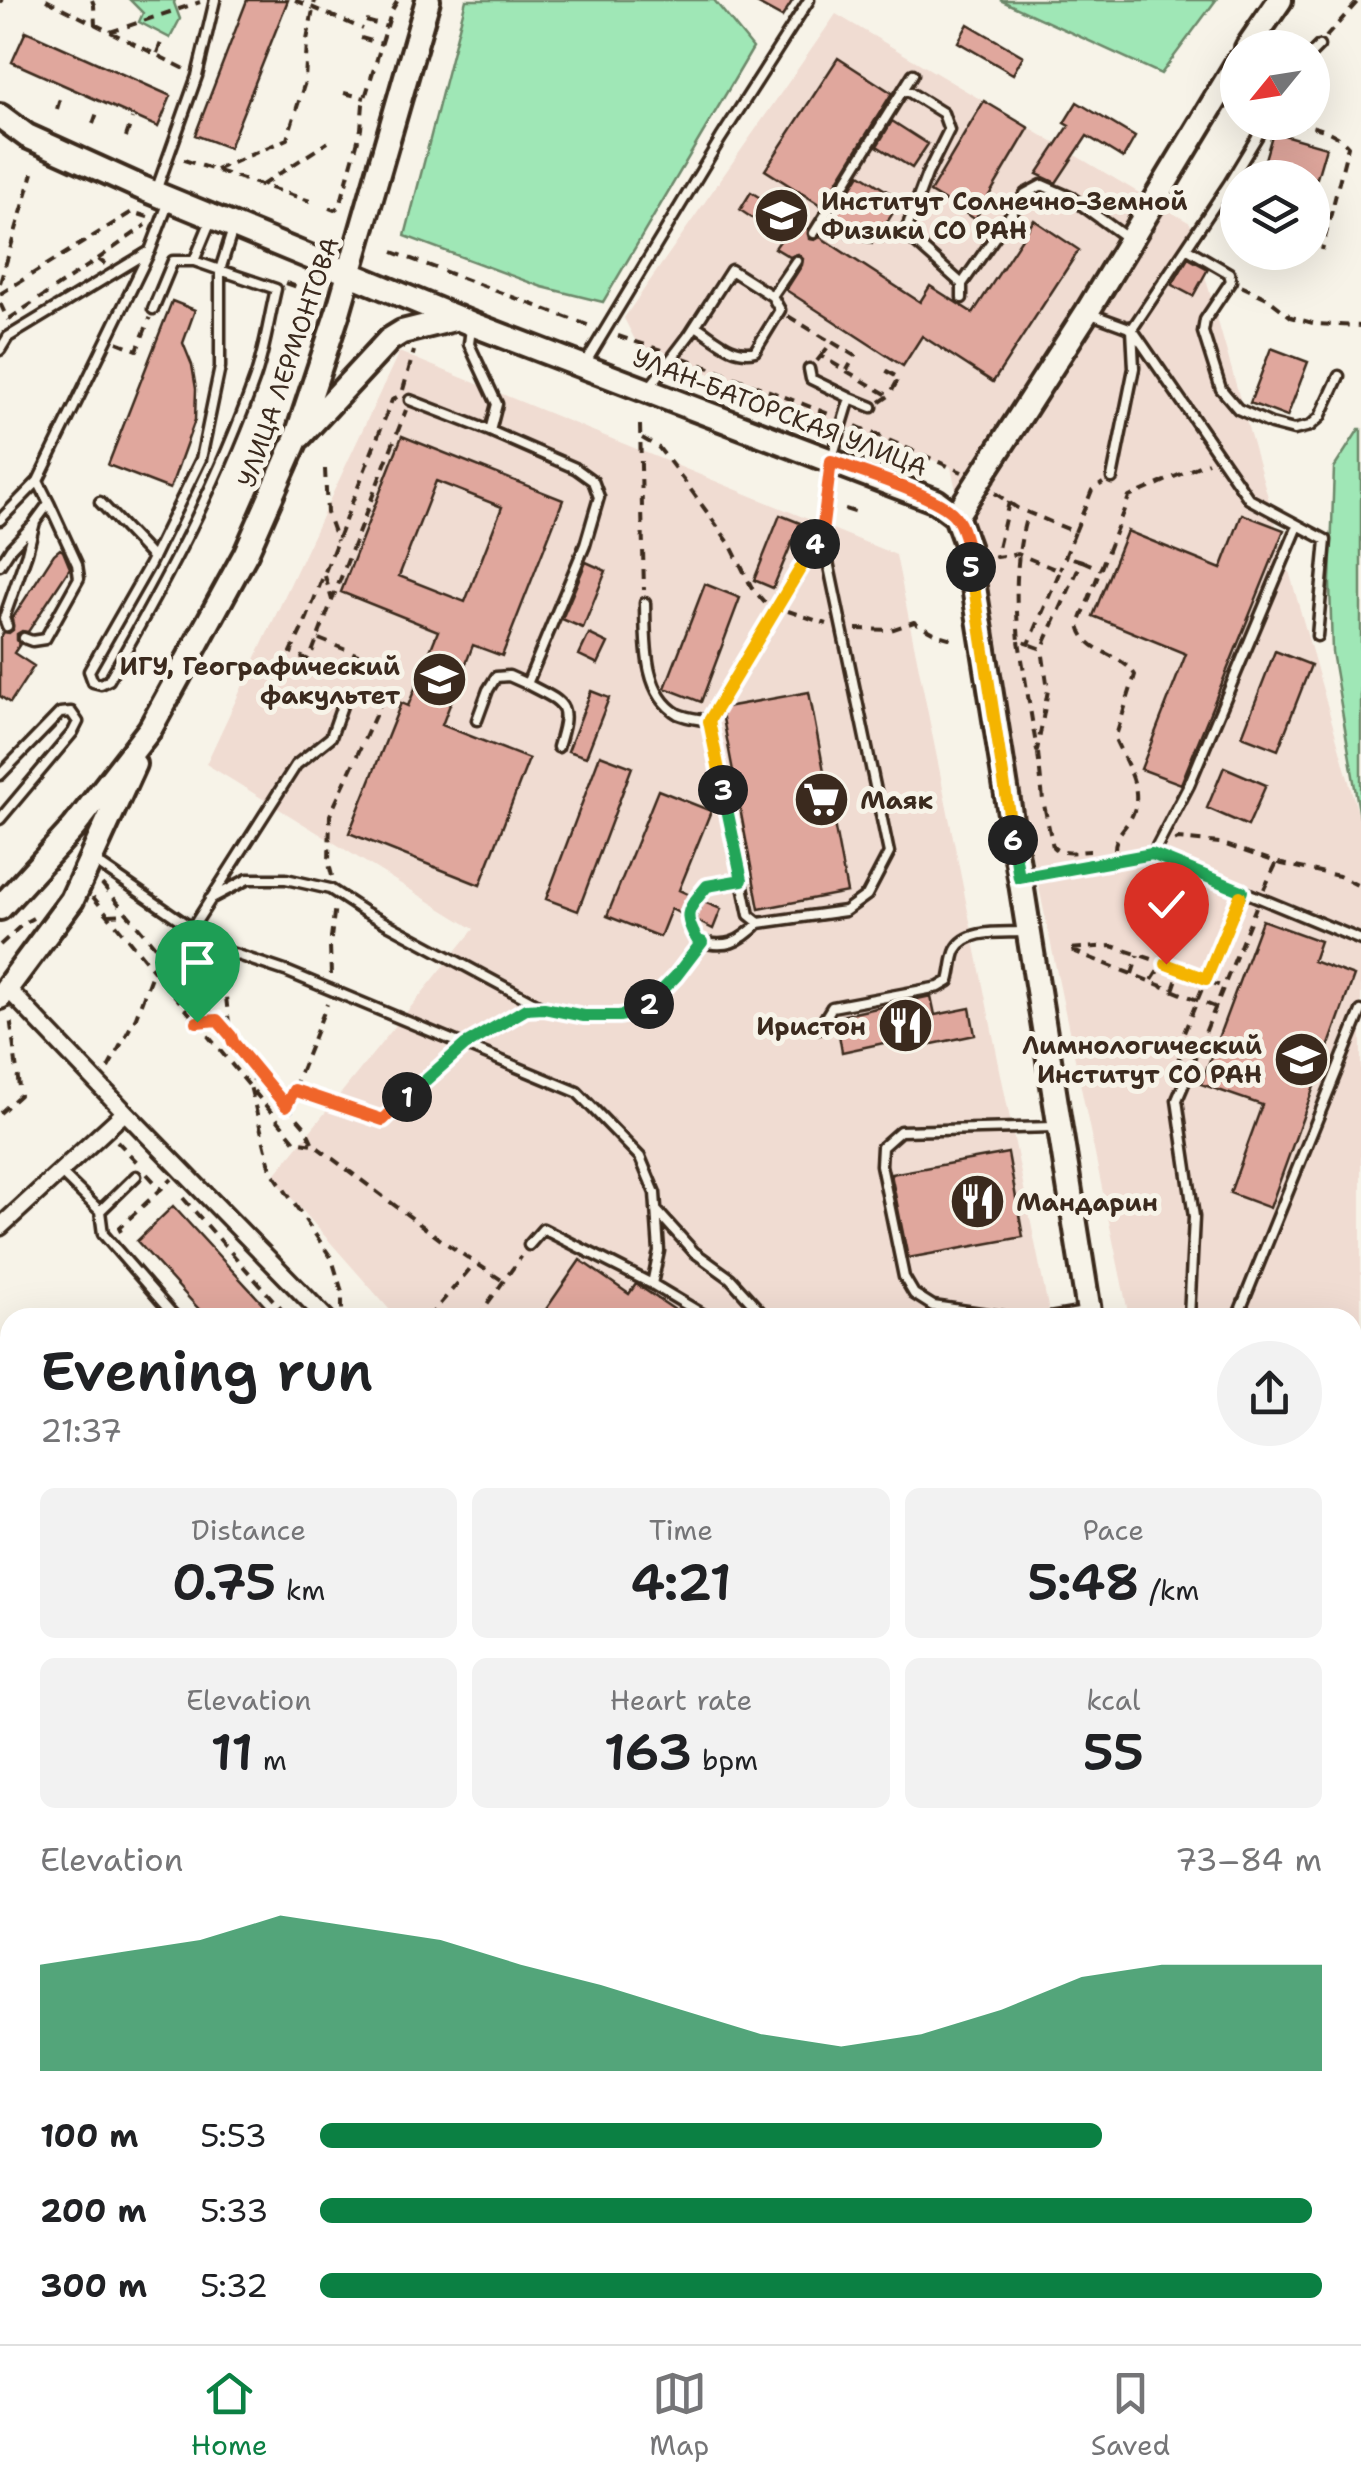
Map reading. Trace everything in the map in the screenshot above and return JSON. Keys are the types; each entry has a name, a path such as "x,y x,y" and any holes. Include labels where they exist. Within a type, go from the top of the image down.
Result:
{"street":[{"name":"УЛИЦА ЛЕРМОНТОВА","path":"0,908 101,794 150,729 223,598 271,499 350,274 428,0"},
{"path":"1259,30 1280,0"},
{"path":"1089,1308 968,549 956,516 1087,312 1220,92"},
{"name":"УЛАН-БАТОРСКАЯ УЛИЦА","path":"0,116 27,136 163,197 465,321 936,501 956,516"},
{"path":"294,442 389,340 402,332 465,321"},
{"path":"150,729 94,868 6,998 125,1112 316,1308"},
{"path":"0,896 49,855"},
{"path":"0,1227 125,1112"}],"lane":[{"path":"0,520 38,481 150,251 216,0"},
{"path":"584,366 809,0"},
{"path":"815,231 913,74"},
{"path":"906,90 944,113 949,130 905,233 962,284"},
{"path":"1112,478 1134,368 1132,329 1255,140"},
{"path":"962,298 962,284 1025,194 1042,185 1072,198 1130,240"},
{"path":"194,262 224,221"},
{"path":"154,309 173,261 194,262 220,270 276,288 256,374 220,470 172,570 110,680 101,684 93,682 89,671 153,558 201,459 220,367 220,270 224,221"},
{"path":"1186,248 1229,274 1231,281 1202,332 1221,389 1238,409 1294,430 1310,426 1320,417 1339,376"},
{"path":"0,350 8,337 150,251"},
{"path":"772,296 796,261"},
{"path":"647,390 696,326 731,270 772,296 780,310 755,351 746,354 696,326"},
{"path":"1087,312 1132,329 1249,500 1326,540 1318,636"},
{"path":"465,321 469,344 497,404 490,431"},
{"path":"809,369 811,379 872,407"},
{"path":"742,880 707,886 690,908 688,923 698,941 718,946 744,938 760,923 845,911 867,895 888,853 822,533 831,461 850,398"},
{"path":"410,400 575,468 593,481 599,496 584,544 526,684"},
{"path":"24,638 45,639 78,578 77,564 38,481"},
{"path":"0,565 49,502"},
{"path":"100,502 153,558"},
{"path":"8,626 4,618 35,522"},
{"path":"1152,854 1189,785 1298,526"},
{"path":"760,923 748,915 709,721 822,533"},
{"path":"645,604 646,650 656,692 680,715 709,721"},
{"path":"476,720 496,677 509,676 557,700 565,709 566,721 558,747"},
{"path":"192,926 296,765 331,738 344,700"},
{"path":"0,775 60,713 71,712 78,722 73,732 0,819"},
{"path":"1019,878 1152,854 1361,940"},
{"path":"94,868 192,926 225,951 288,972 578,1092 640,1156 655,1193 659,1251 652,1284"},
{"path":"210,899 248,879 286,879 330,889 544,1008 584,1016 640,1012 676,976 702,942"},
{"path":"820,1028 832,1007 939,987 949,981 957,948 968,939 983,933 1028,932"},
{"path":"1240,1308 1361,1011"},
{"path":"1188,1074 1177,1100 1194,1216 1189,1308"},
{"path":"947,1308 933,1306 914,1294 904,1277 881,1164 882,1146 900,1131 1060,1127"},
{"path":"60,1172 100,1211 103,1234 167,1308"},
{"path":"100,1211 136,1176"},
{"path":"657,1211 694,1252 730,1278 757,1308"},
{"path":"529,1245 543,1229 692,1308"}],"path":[{"path":"46,0 197,76"},
{"path":"92,0 95,25"},
{"path":"110,32 204,0"},
{"path":"295,0 364,29"},
{"path":"216,170 287,139 305,82 314,0"},
{"path":"329,208 340,206 361,129 365,98 398,0"},
{"path":"1330,33 1359,0"},
{"path":"366,21 387,27"},
{"path":"361,38 382,44"},
{"path":"157,54 162,40"},
{"path":"57,109 62,92"},
{"path":"344,93 365,98"},
{"path":"93,124 99,107"},
{"path":"126,137 132,119"},
{"path":"1330,133 1348,146 1330,218"},
{"path":"262,185 328,142"},
{"path":"184,160 310,200"},
{"path":"0,283 33,173"},
{"path":"0,294 132,212 154,219 98,259"},
{"path":"815,231 876,243 905,233"},
{"path":"1231,281 1267,298 1290,317 1316,324 1361,326"},
{"path":"276,288 286,283 305,290"},
{"path":"0,304 10,319 0,325"},
{"path":"108,338 137,350 154,309"},
{"path":"788,316 855,356 846,370"},
{"path":"410,400 309,660 291,652 392,400 401,395 418,337"},
{"path":"809,369 832,342"},
{"path":"821,356 889,396"},
{"path":"872,407 889,396 900,378 883,369"},
{"path":"640,424 645,604"},
{"path":"642,438 659,448 684,479 730,544 752,588 764,602 842,627 892,630 914,622 956,640"},
{"path":"1028,512 1018,554 1019,641 1053,848 1064,853 1115,849 1115,841 1137,804 1135,780 1115,739 1135,675 1130,666 1090,645 1079,624 1129,498 1220,456"},
{"path":"325,470 327,513 337,541"},
{"path":"1029,644 1092,490 1112,478"},
{"path":"988,487 1008,502 1075,532"},
{"path":"1008,502 996,557 1018,554 1060,571"},
{"path":"845,509 861,514"},
{"path":"1066,556 1101,569"},
{"path":"1038,751 1048,690 1042,649 1082,561"},
{"path":"324,573 332,600"},
{"path":"317,638 398,670"},
{"path":"1019,641 1042,649"},
{"path":"286,1106 332,990 330,946 335,892 330,864 330,815 389,685"},
{"path":"1152,854 1178,839 1220,843 1277,862 1339,876 1361,887"},
{"path":"1188,1074 1277,862"},
{"path":"94,868 231,1036"},
{"path":"1188,1074 1176,1052 1242,891"},
{"path":"89,892 295,1141 313,1144"},
{"path":"108,915 129,914"},
{"path":"108,1069 136,1016 160,952 192,926"},
{"path":"1215,1008 1064,948 1112,946 1223,987"},
{"path":"220,947 233,1042 313,1144 503,1281"},
{"path":"1132,974 1138,955"},
{"path":"1152,982 1162,963"},
{"path":"1173,990 1180,969"},
{"path":"0,1113 20,1095 6,998"},
{"path":"294,1090 383,1120 465,1045 526,1009 544,1008"},
{"path":"197,1022 217,1020"},
{"path":"258,1072 250,1086 271,1170 332,1259 342,1292 342,1308"},
{"path":"124,1148 132,1157"},
{"path":"123,1238 120,1228 182,1169"},
{"path":"184,1198 280,1308"},
{"path":"484,1308 529,1245"},
{"path":"436,1308 475,1262"}],"shaded area":[{"path":"836,14 1190,223 1361,824 1361,1308 1127,1308 951,467 638,346 624,318"},
{"path":"399,352 896,555 1048,1308 388,1308 273,1177 474,929 206,764"}],"green space":[{"path":"130,0 175,0 180,19 170,38 139,22 143,13"},
{"path":"466,0 714,0 753,48 603,302 542,287 405,236"},
{"path":"1000,0 1216,0 1161,74"},
{"path":"1359,429 1361,823 1332,652 1330,583 1334,468"}],"building":[{"path":"247,0 288,0 229,148 195,135"},
{"path":"751,0 793,0 782,17"},
{"path":"968,24 1023,56 1013,74 958,42"},
{"path":"26,31 171,96 158,127 12,62"},
{"path":"838,58 892,93 822,206 765,170"},
{"path":"984,101 1029,128 975,219 930,192"},
{"path":"1077,102 1135,137 1123,158 1087,136 1056,183 1037,174 1069,126 1064,123"},
{"path":"892,121 928,144 912,168 877,146"},
{"path":"1271,140 1301,140 1326,147 1322,160 1265,160"},
{"path":"860,174 901,200 876,240 835,214"},
{"name":"Институт Солнечно-Земной Физики СО РАН","path":"751,192 808,229 809,239 820,237 920,302 930,286 973,313 1034,220 1079,250 993,382 922,336 903,366 786,290 803,259 775,248 782,238 740,210"},
{"path":"1188,258 1208,269 1193,296 1172,285"},
{"path":"172,301 195,310 183,343 196,389 195,420 170,489 108,465"},
{"path":"1271,348 1308,362 1287,417 1250,403"},
{"name":"ИГУ, Географический факультет","path":"402,436 563,500 502,656 473,645 442,725 529,759 480,885 349,833 401,703 408,706 438,631 341,592","holes":["436,481 502,507 465,602 399,576"]},
{"path":"1242,514 1284,530 1181,784 1141,769 1186,654 1093,616 1127,531 1221,569"},
{"path":"780,515 800,523 773,588 754,580"},
{"path":"60,549 70,568 28,632 17,634 20,644 14,653 34,666 10,703 0,696 0,638 4,632 13,630 12,619"},
{"path":"586,562 606,571 583,628 562,619"},
{"path":"705,584 740,598 701,702 665,688"},
{"path":"589,634 608,643 598,664 579,655"},
{"path":"1275,651 1311,665 1278,750 1242,736"},
{"path":"591,691 609,698 586,757 568,751"},
{"path":"809,692 847,892 759,909 722,713 726,707"},
{"path":"600,755 632,767 578,911 546,899"},
{"path":"1224,767 1266,785 1248,826 1207,808"},
{"path":"658,790 711,811 679,890 690,895 681,914 671,909 660,937 607,916"},
{"path":"704,902 721,909 713,929 697,921 696,914"},
{"name":"Лимнологический Институт СО РАН","path":"1262,920 1320,941 1313,961 1354,976 1270,1208 1230,1193 1262,1105 1201,1084"},
{"name":"Иристон","path":"931,996 935,1015 970,1008 975,1035 909,1049 907,1038 842,1052 836,1017"},
{"path":"1008,1153 1023,1237 908,1258 891,1174"},
{"path":"173,1206 267,1308 198,1308 137,1241"},
{"path":"580,1260 629,1294 636,1284 672,1308 547,1308"}],"place":[{"name":"Институт Солнечно-Земной Физики СО РАН","path":"782,215"},
{"name":"ИГУ, Географический факультет","path":"439,680"},
{"name":"Маяк","path":"821,800"},
{"name":"Иристон","path":"905,1026"},
{"name":"Лимнологический Институт СО РАН","path":"1301,1059"},
{"name":"Мандарин","path":"977,1202"}],"route":[{"path":"197,1022 217,1020 286,1106 294,1090 383,1120 465,1045 526,1009 544,1008 584,1016 640,1012 676,976 702,942 688,923 690,908 707,886 742,880 709,721 822,533 831,461 936,501 956,516 968,549 1019,878 1152,854 1242,891 1206,979 1166,964"}]}
